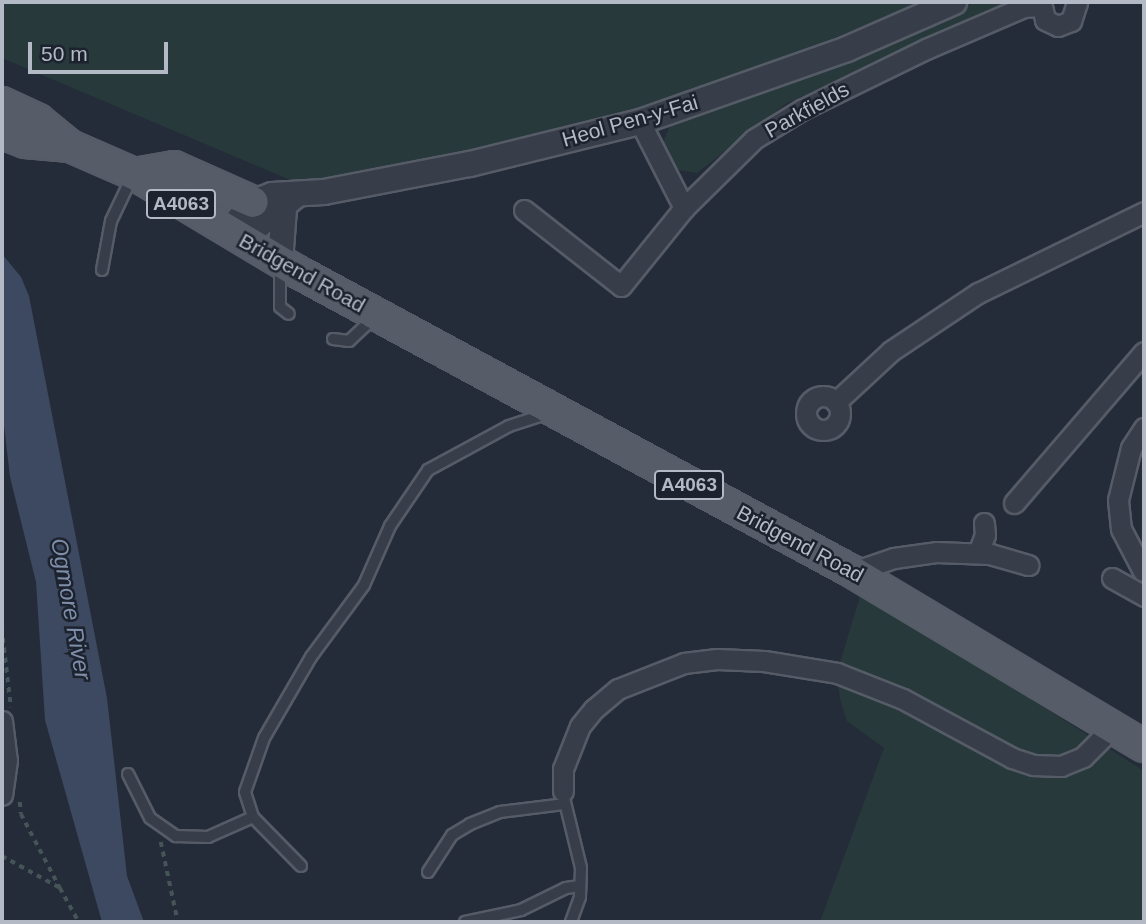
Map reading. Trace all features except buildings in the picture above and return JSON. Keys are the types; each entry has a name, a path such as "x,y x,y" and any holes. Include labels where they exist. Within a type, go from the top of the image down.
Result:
{"main road":[{"name":"A4063","path":"2,103 38,120 70,146 134,174 228,232"},
{"name":"A4063","path":"2,133 25,142 70,146"},
{"path":"134,174 174,167 253,202"},
{"name":"Bridgend Road","path":"228,232 551,411 853,572 1144,747"}],"street":[{"name":"Heol Pen-y-Fai","path":"228,232 259,225 289,203 470,164 640,122 847,49 954,2"},
{"name":"Parkfields","path":"524,209 621,286 684,208 754,139 803,109 960,34 1024,7 1040,4 1051,24 1065,25 1076,15 1077,2"},
{"path":"640,122 684,208"},
{"name":"Heol Pen-y-Fai","path":"253,202 272,195 289,203"},
{"path":"228,232 253,202"},
{"path":"281,262 289,203"},
{"path":"836,402 891,351 978,293 1144,212"},
{"path":"1014,503 1144,352"},
{"path":"1112,578 1138,593 1144,570 1121,528 1118,500 1132,448 1144,428"},
{"path":"978,553 984,541 984,523"},
{"path":"853,572 915,554 978,553 1028,565"},
{"path":"564,798 562,769 580,726 594,709 618,690 662,672 717,659 764,661 837,673 904,699 1012,758 1034,765 1061,766 1083,757 1113,727"},
{"path":"2,721 7,760 2,795"}],"lane":[{"path":"102,270 111,221 134,174"},
{"path":"281,262 280,307 289,314"},
{"path":"333,339 349,341 378,314"},
{"path":"301,866 253,817 245,792 264,738 311,657 364,585 390,526 428,470 509,426 551,411"},
{"path":"128,774 157,826 176,836 197,839 253,817"},
{"path":"428,872 452,835 470,824 500,812 564,798 577,840 580,886 571,922"},
{"path":"465,922 521,910 566,888 580,886"}],"path":[{"path":"157,826 178,922"},
{"path":"2,856 60,888 79,922"}],"shaded area":[{"path":"2,2 925,2 705,89 551,133 307,187 2,58"},
{"path":"977,2 1010,2 785,104 697,173 673,169 661,148 671,123"},
{"path":"860,596 913,624 1144,771 1144,922 820,922 884,748 847,721 840,699 837,673"}],"water":[{"name":"Ogmore River","path":"2,254 21,277 29,296 107,698 127,876 144,922 102,922 45,720 36,582 10,477 2,408"}]}
